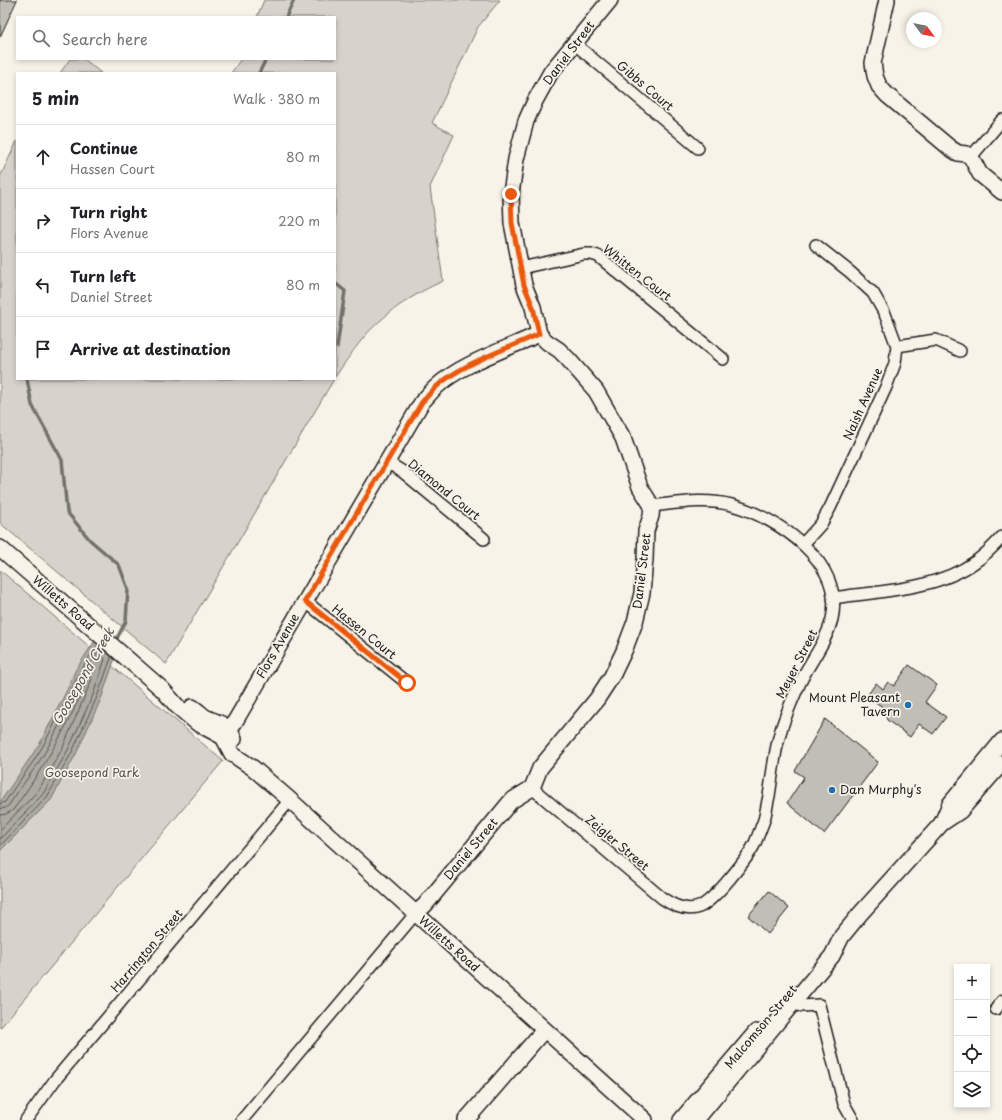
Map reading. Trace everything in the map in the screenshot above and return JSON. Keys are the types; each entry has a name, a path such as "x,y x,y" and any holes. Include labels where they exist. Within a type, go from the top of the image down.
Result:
{"street":[{"name":"Daniel Street","path":"539,334 533,307 524,285 512,223 511,194 516,159 526,122 535,101 551,72 610,0"},
{"path":"887,0 873,63 875,76 879,86 896,103 950,148 958,153 966,154 971,157 980,174 1002,192"},
{"name":"Gibbs Court","path":"575,44 698,148"},
{"path":"971,157 1002,120"},
{"name":"Naish Avenue","path":"803,544 821,524 830,508 886,387 895,364 897,346 885,314 873,293 850,272 816,245"},
{"name":"Whitten Court","path":"521,268 584,254 598,256 723,359"},
{"path":"539,334 547,342 559,350 596,391 623,438 640,487 652,506"},
{"name":"Flors Avenue","path":"226,733 422,402 435,388 453,374 478,361 539,334"},
{"path":"897,346 936,340 960,351"},
{"name":"Diamond Court","path":"387,462 403,472 484,539"},
{"name":"Meyer Street","path":"652,506 694,501 712,502 731,505 770,521 803,544 814,556 825,572 833,598 832,617 825,640 804,673 793,695 779,734 764,819 755,844 742,864 717,892 706,903 699,907 690,909"},
{"name":"Daniel Street","path":"242,1120 416,913 425,905 511,800 532,788 540,768 597,699 612,676 624,651 635,622 642,593 646,530 651,516 652,506"},
{"path":"833,598 920,585 945,578 976,562 1002,537"},
{"name":"Willetts Road","path":"0,548 162,689 182,699 205,716 224,724 226,733 252,768 290,800 645,1120"},
{"name":"Hassen Court","path":"305,601 407,683"},
{"name":"Malcomson Street","path":"942,824 950,804 1002,741"},
{"name":"Malcomson Street","path":"681,1120 824,952 842,936 860,914 942,824 960,811 1002,763"},
{"name":"Zeigler Street","path":"532,788 668,902 675,906 690,909"},
{"name":"Harrington Street","path":"26,1120 55,1080 290,800"},
{"name":"Malcomson Street","path":"696,1120 832,956 842,936"},
{"path":"793,1004 801,1006 819,1005 844,1104 853,1120"},
{"path":"466,1120 544,1030"}],"green space":[{"path":"264,0 500,0 478,27 432,123 454,135 430,187 443,281 409,299 377,323 357,346 336,376 336,72 232,72 240,60 336,60 336,16 257,16"},
{"path":"69,60 85,60 100,72 61,72"},
{"path":"16,143 16,380 333,380 166,664 0,523 0,177"},
{"name":"Goosepond Park","path":"0,570 223,761 0,1028"}],"water":[{"path":"96,639 116,655 101,699 76,754 51,800 0,851 0,802 39,745 75,671"}],"building":[{"path":"0,0 17,0 0,37"},
{"path":"909,665 937,685 925,702 946,717 933,734 919,724 910,737 887,720 884,708 867,696 876,683 883,689 888,682 894,686"},
{"path":"825,719 878,762 824,834 787,803 804,777 795,771"},
{"path":"769,891 789,908 768,934 748,916"}],"waterway":[{"name":"Goosepond Creek","path":"286,16 294,0"},
{"name":"Goosepond Creek","path":"260,72 266,60"},
{"path":"336,284 345,291 337,347"},
{"name":"Goosepond Creek","path":"27,380 32,405 62,460 67,512 90,540 119,565 128,589 126,621 115,642"}],"place":[{"name":"Mount Pleasant Tavern","path":"908,705"},
{"name":"Dan Murphy's","path":"832,790"}],"route":[{"path":"407,683 305,601 422,402 435,388 453,374 478,361 539,334 533,307 524,285 512,223 511,194"}]}
